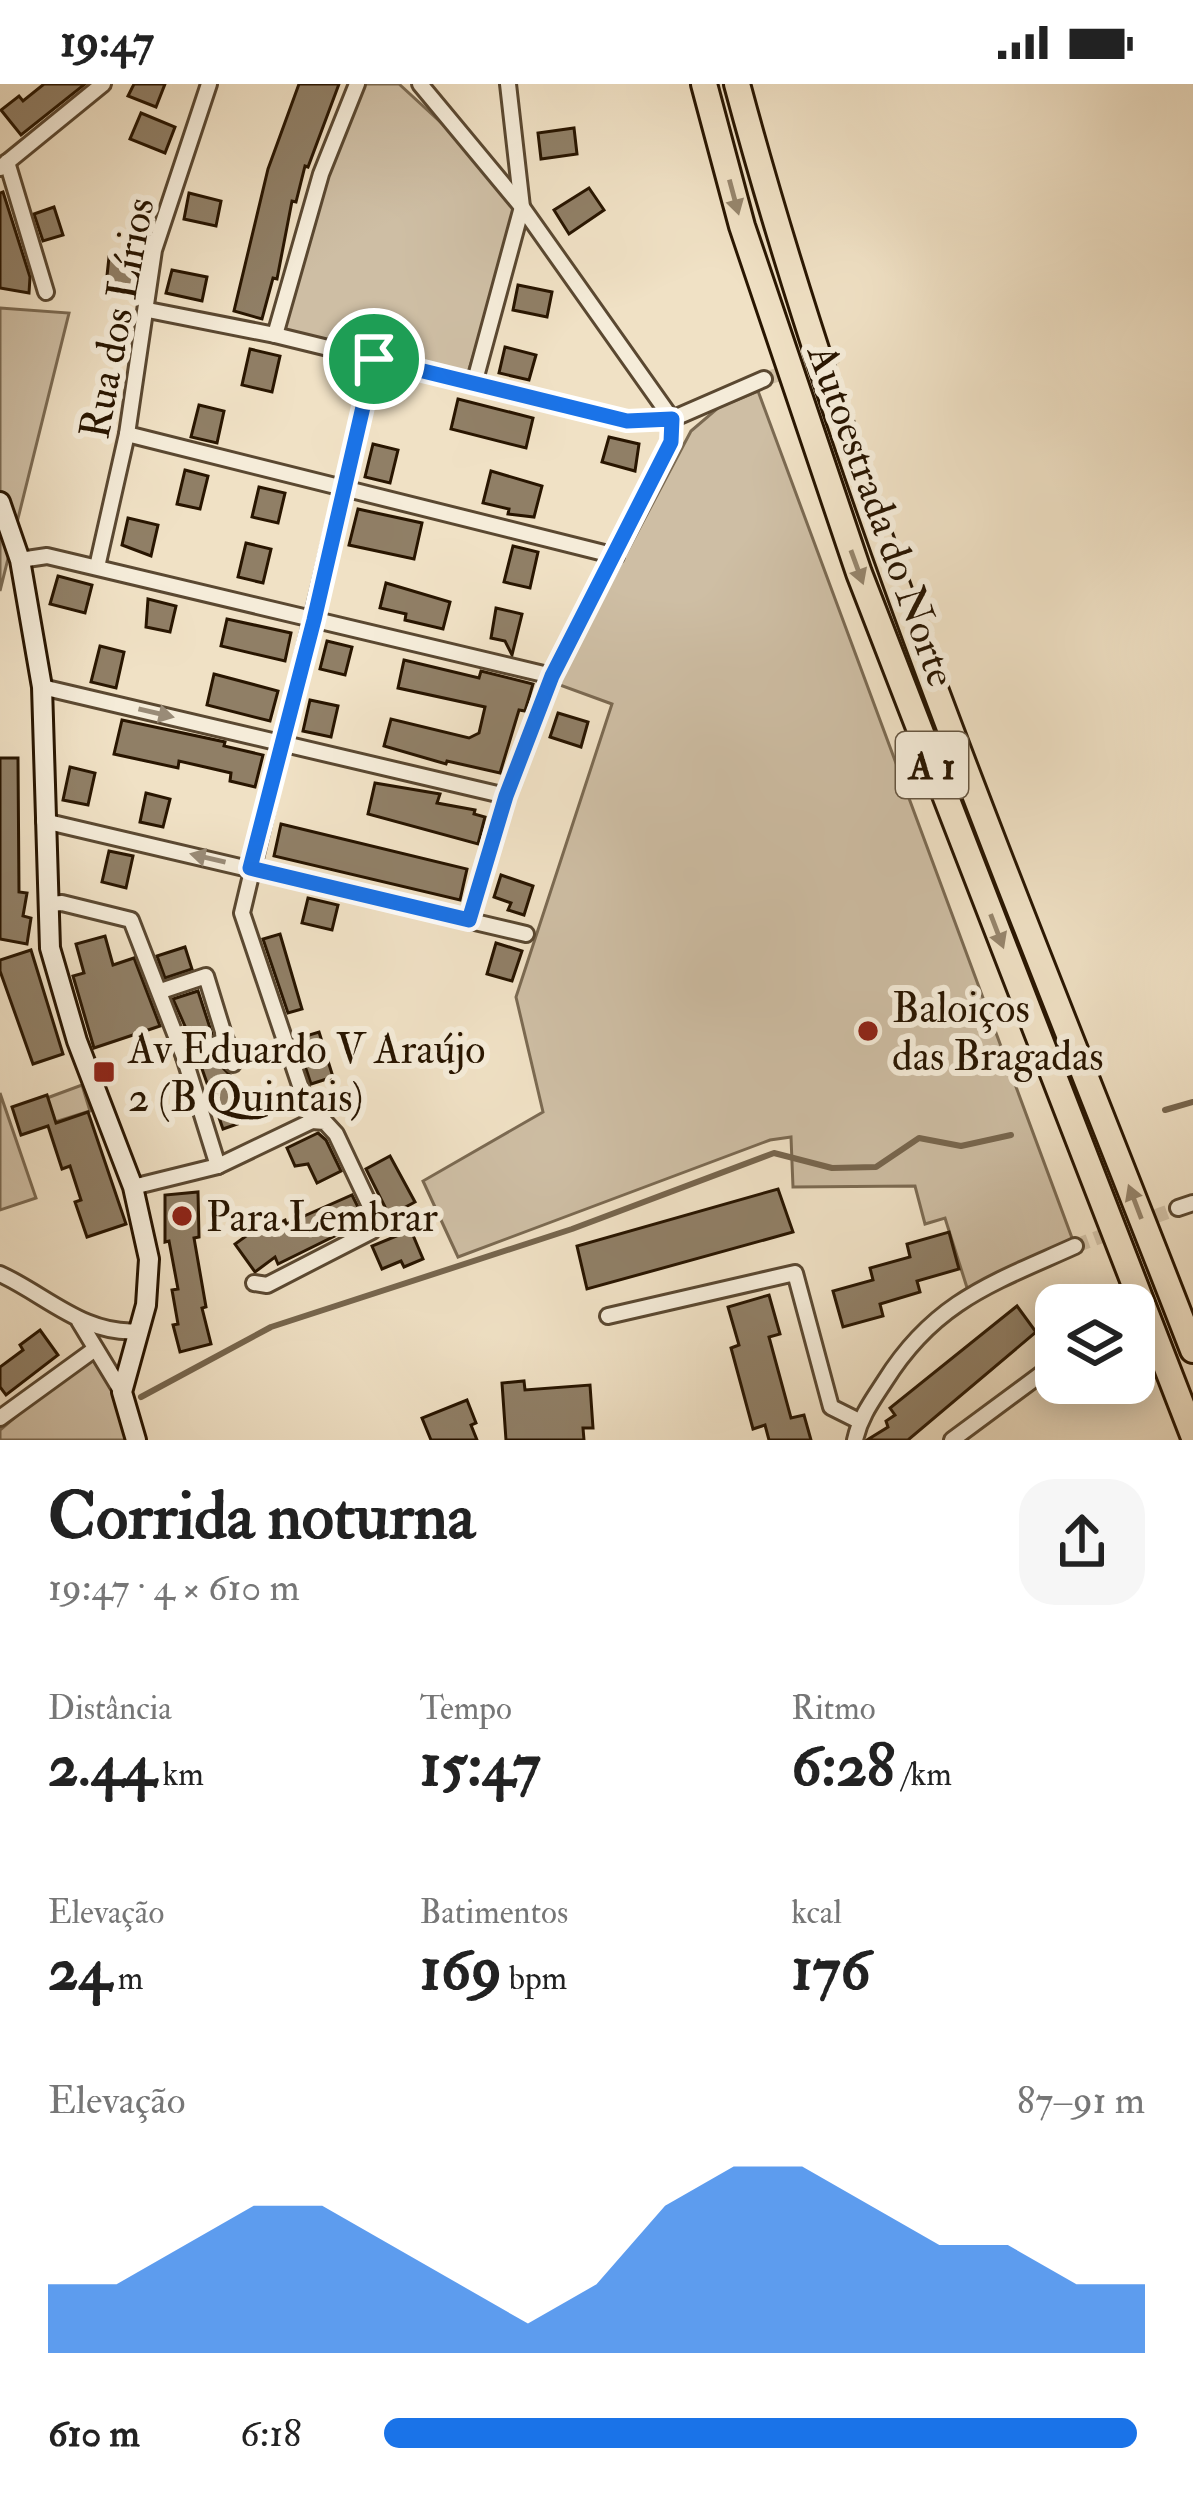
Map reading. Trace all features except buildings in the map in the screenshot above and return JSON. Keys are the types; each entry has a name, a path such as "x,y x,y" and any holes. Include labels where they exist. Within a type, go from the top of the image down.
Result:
{"highway":[{"name":"Autoestrada do Norte","path":"704,84 742,226 859,572 1193,1435"},
{"name":"Autoestrada do Norte","path":"736,84 773,221 882,543 1193,1350"}],"street":[{"path":"46,292 3,165 103,84"},
{"name":"Rua dos Lírios","path":"97,567 127,434 154,250 209,84"},
{"path":"275,335 321,174 358,84"},
{"path":"421,84 522,207 672,419 671,442 552,676 506,796 469,920"},
{"path":"474,384 522,207 508,84"},
{"path":"148,310 275,335 627,421 672,419 764,379"},
{"path":"312,1121 242,914 374,359"},
{"path":"127,434 616,556"},
{"path":"0,502 20,560 42,687 50,948 62,997 133,1187 149,1258 149,1286 122,1391"},
{"path":"20,560 47,556 552,676"},
{"path":"42,687 506,796"},
{"path":"44,820 526,934"},
{"path":"49,904 131,920 184,1057 218,1166"},
{"path":"160,991 206,976 233,1064"},
{"path":"184,1057 226,1040"},
{"path":"133,1187 218,1166 312,1121 326,1122 378,1223 372,1231 267,1285 254,1282"},
{"path":"855,1440 859,1421 897,1361 929,1323 969,1294 1075,1246"},
{"path":"608,1316 795,1273 831,1407 859,1421"},
{"path":"0,1274 34,1289 79,1321 113,1331 139,1331"},
{"path":"79,1321 122,1391 136,1440"},
{"path":"0,1418 95,1349"},
{"path":"952,1440 1035,1379"}],"shaded area":[{"path":"359,84 399,84 523,198 466,379 275,335"},
{"path":"0,308 69,313 0,591"},
{"path":"758,391 1075,1246 969,1294 945,1218 925,1224 915,1186 793,1187 791,1137 770,1140 458,1257 423,1181 543,1112 516,997 612,704 557,684 691,431 719,407"},
{"path":"82,1085 90,1111 55,1122 47,1098"},
{"path":"0,1093 36,1198 0,1210"},
{"path":"95,1349 136,1440 0,1440 0,1430"}],"waterway":[{"path":"1165,1110 1193,1102"},
{"path":"141,1397 271,1327 572,1229 774,1153 832,1168 876,1167 919,1138 961,1146 1011,1135"}],"tunnel":[{"path":"764,379 842,355"},
{"path":"1075,1246 1178,1208"}],"place":[{"name":"Baloiços das Bragadas","path":"868,1031"},
{"name":"Av Eduardo V Araújo 2 (B Quintais)","path":"104,1072"},
{"name":"Para Lembrar","path":"182,1216"}],"route":[{"path":"374,359 627,421 672,419 671,442 552,676 506,796 469,920 250,868 374,359"}]}
